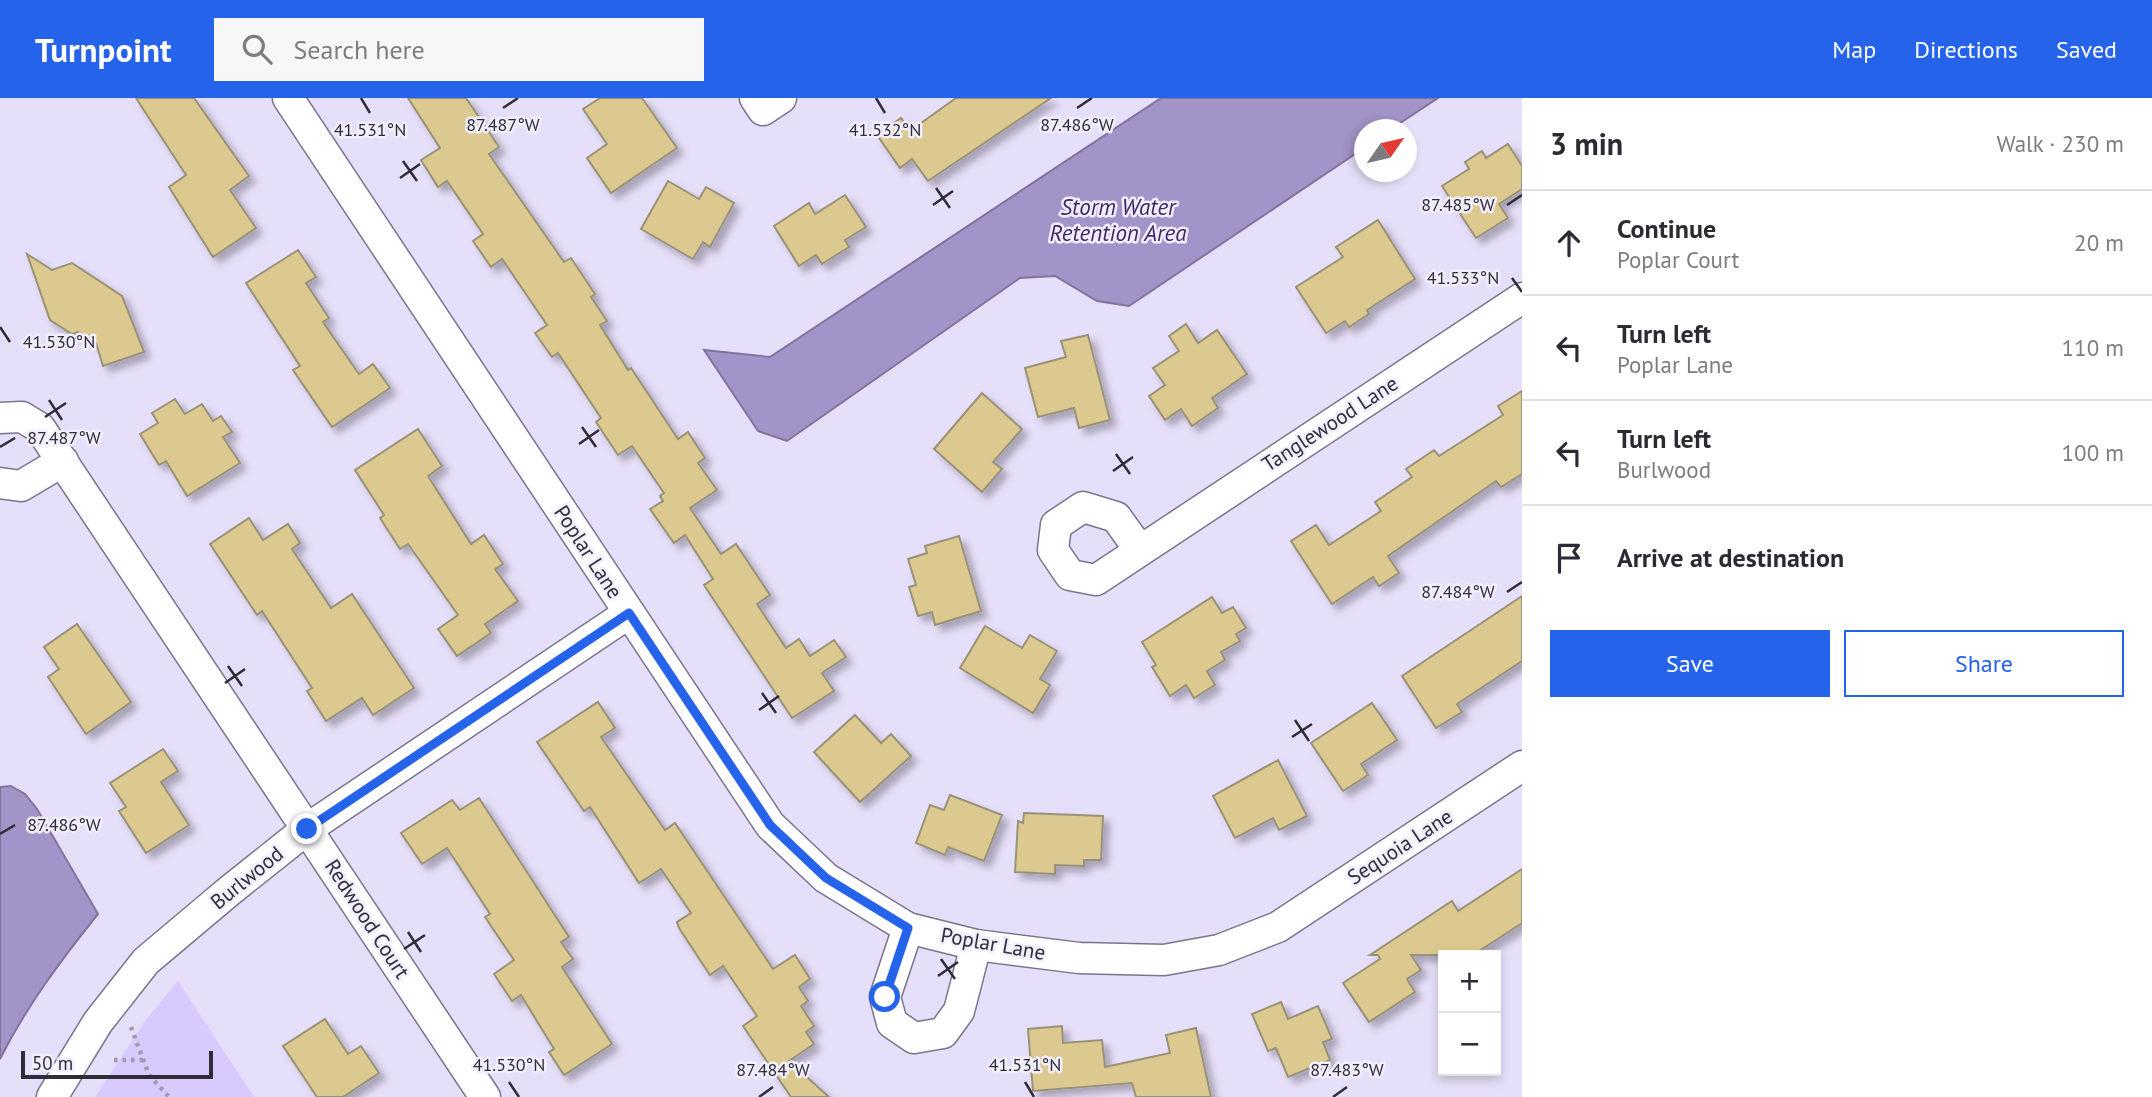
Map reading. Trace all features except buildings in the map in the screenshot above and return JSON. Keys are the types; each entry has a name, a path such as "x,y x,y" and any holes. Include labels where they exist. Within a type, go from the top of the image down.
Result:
{"street":[{"name":"Poplar Lane","path":"288,98 770,825 826,878 908,928 976,945 1079,958 1164,960 1219,950 1278,927"},
{"name":"Tanglewood Lane","path":"1139,549 1522,298"},
{"name":"Redwood Court","path":"0,418 22,417 40,428 485,1097"},
{"path":"0,483 21,486 62,461"},
{"name":"Burlwood","path":"52,1097 98,1022 146,961 307,829 629,613"},
{"name":"Sequoia Lane","path":"1278,927 1522,766"},
{"path":"908,928 885,997 892,1023 914,1038 943,1033 959,1011 976,945"}],"path":[{"path":"131,1027 149,1075 169,1097"},
{"path":"114,1060 143,1060"}],"shaded area":[{"path":"178,981 254,1097 95,1097 145,1021"}],"water":[{"name":"Storm Water Retention Area","path":"1161,98 1438,98 1406,119 1354,119 1354,155 1129,306 1097,301 1055,276 1020,278 787,441 758,431 704,350 770,357"},
{"path":"11,786 25,794 37,809 98,914 45,984 0,1059 0,787"}],"route":[{"path":"307,829 629,613 770,825 826,878 908,928 885,997"}]}
